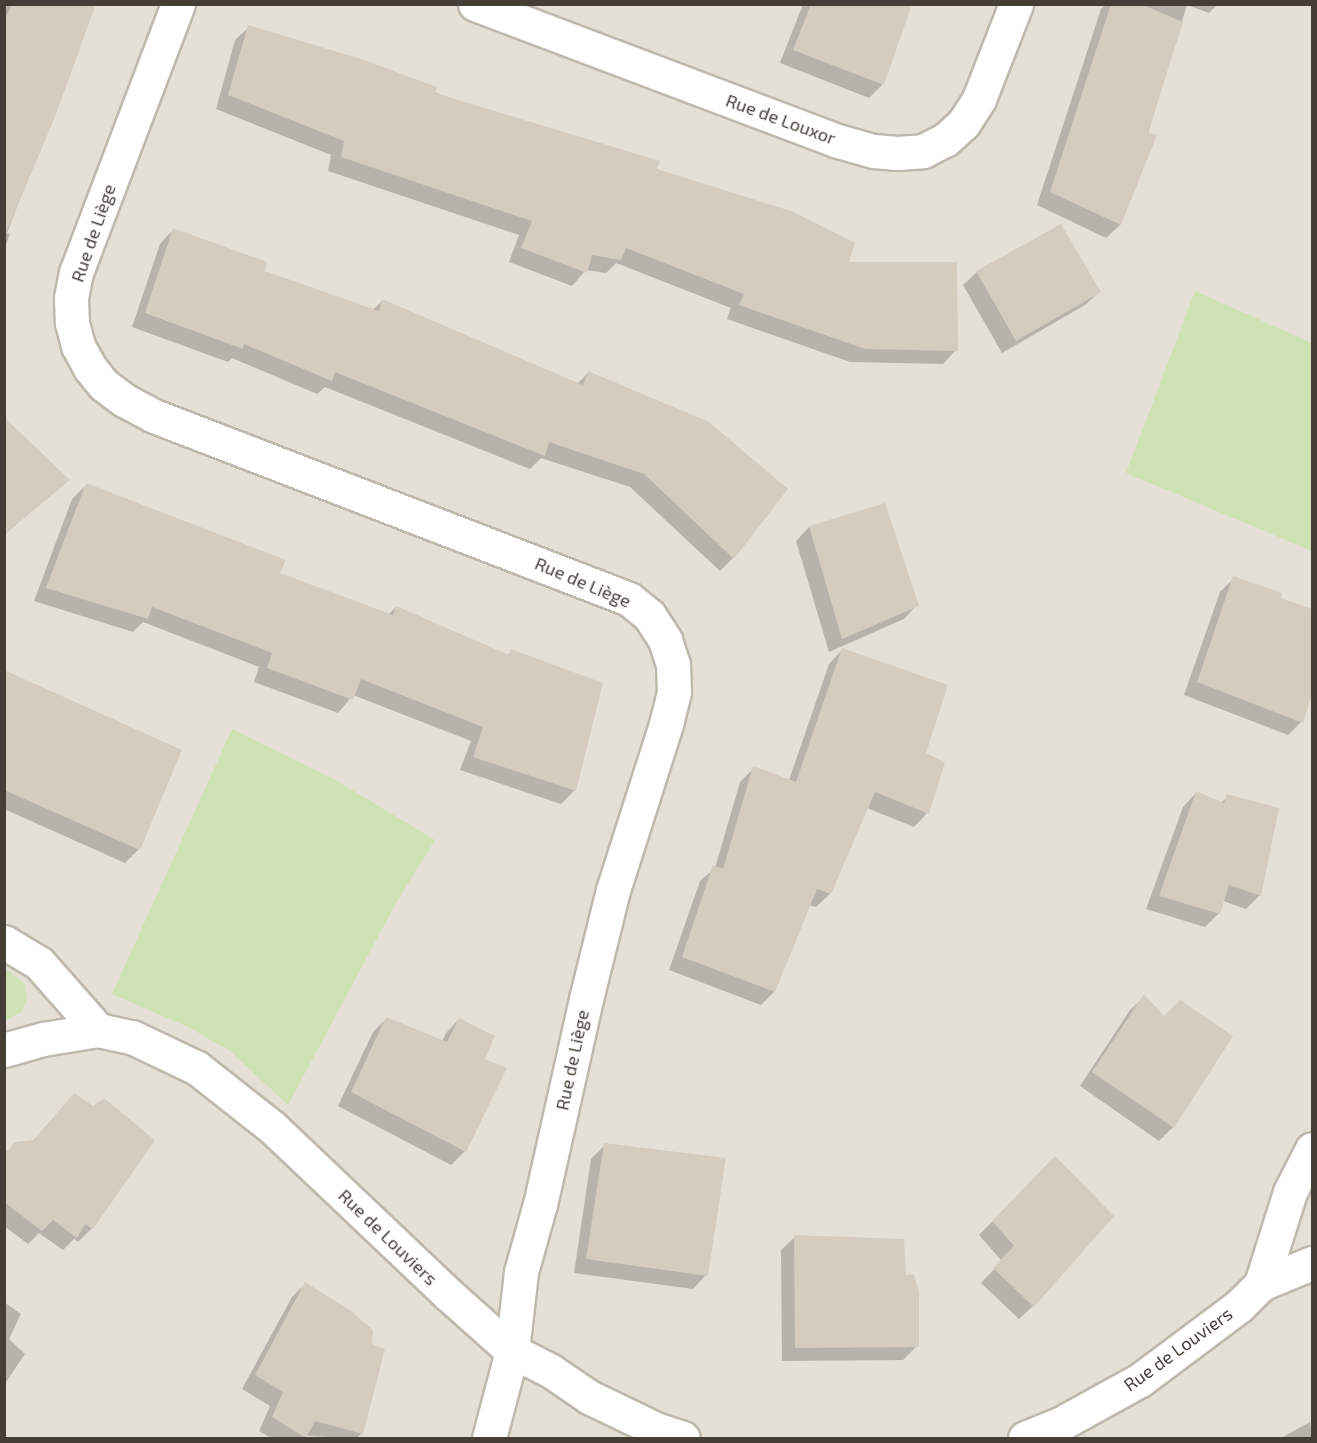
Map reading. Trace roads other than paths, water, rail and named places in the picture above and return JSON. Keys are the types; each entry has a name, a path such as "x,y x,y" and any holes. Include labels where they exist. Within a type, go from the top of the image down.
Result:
{"street":[{"name":"Rue de Liège","path":"178,4 76,272 71,298 72,323 78,346 90,368 104,385 124,400 154,416 629,599 649,615 666,640 673,664 674,692 667,721 613,890 522,1272 512,1351 489,1438"},
{"name":"Rue de Louxor","path":"474,4 838,141 873,152 897,153 923,151 945,140 963,124 979,99 1016,4"},
{"path":"4,942 39,963 98,1030"},
{"name":"Rue de Louviers","path":"4,1050 43,1039 98,1030 132,1037 164,1050 197,1068 272,1127 448,1294 512,1351 550,1371 589,1397 658,1430 683,1438"},
{"name":"Rue de Louviers","path":"1261,1284 1290,1192 1312,1149"},
{"name":"Rue de Louviers","path":"1025,1438 1062,1423 1160,1367 1239,1306 1261,1284 1312,1263"}]}
